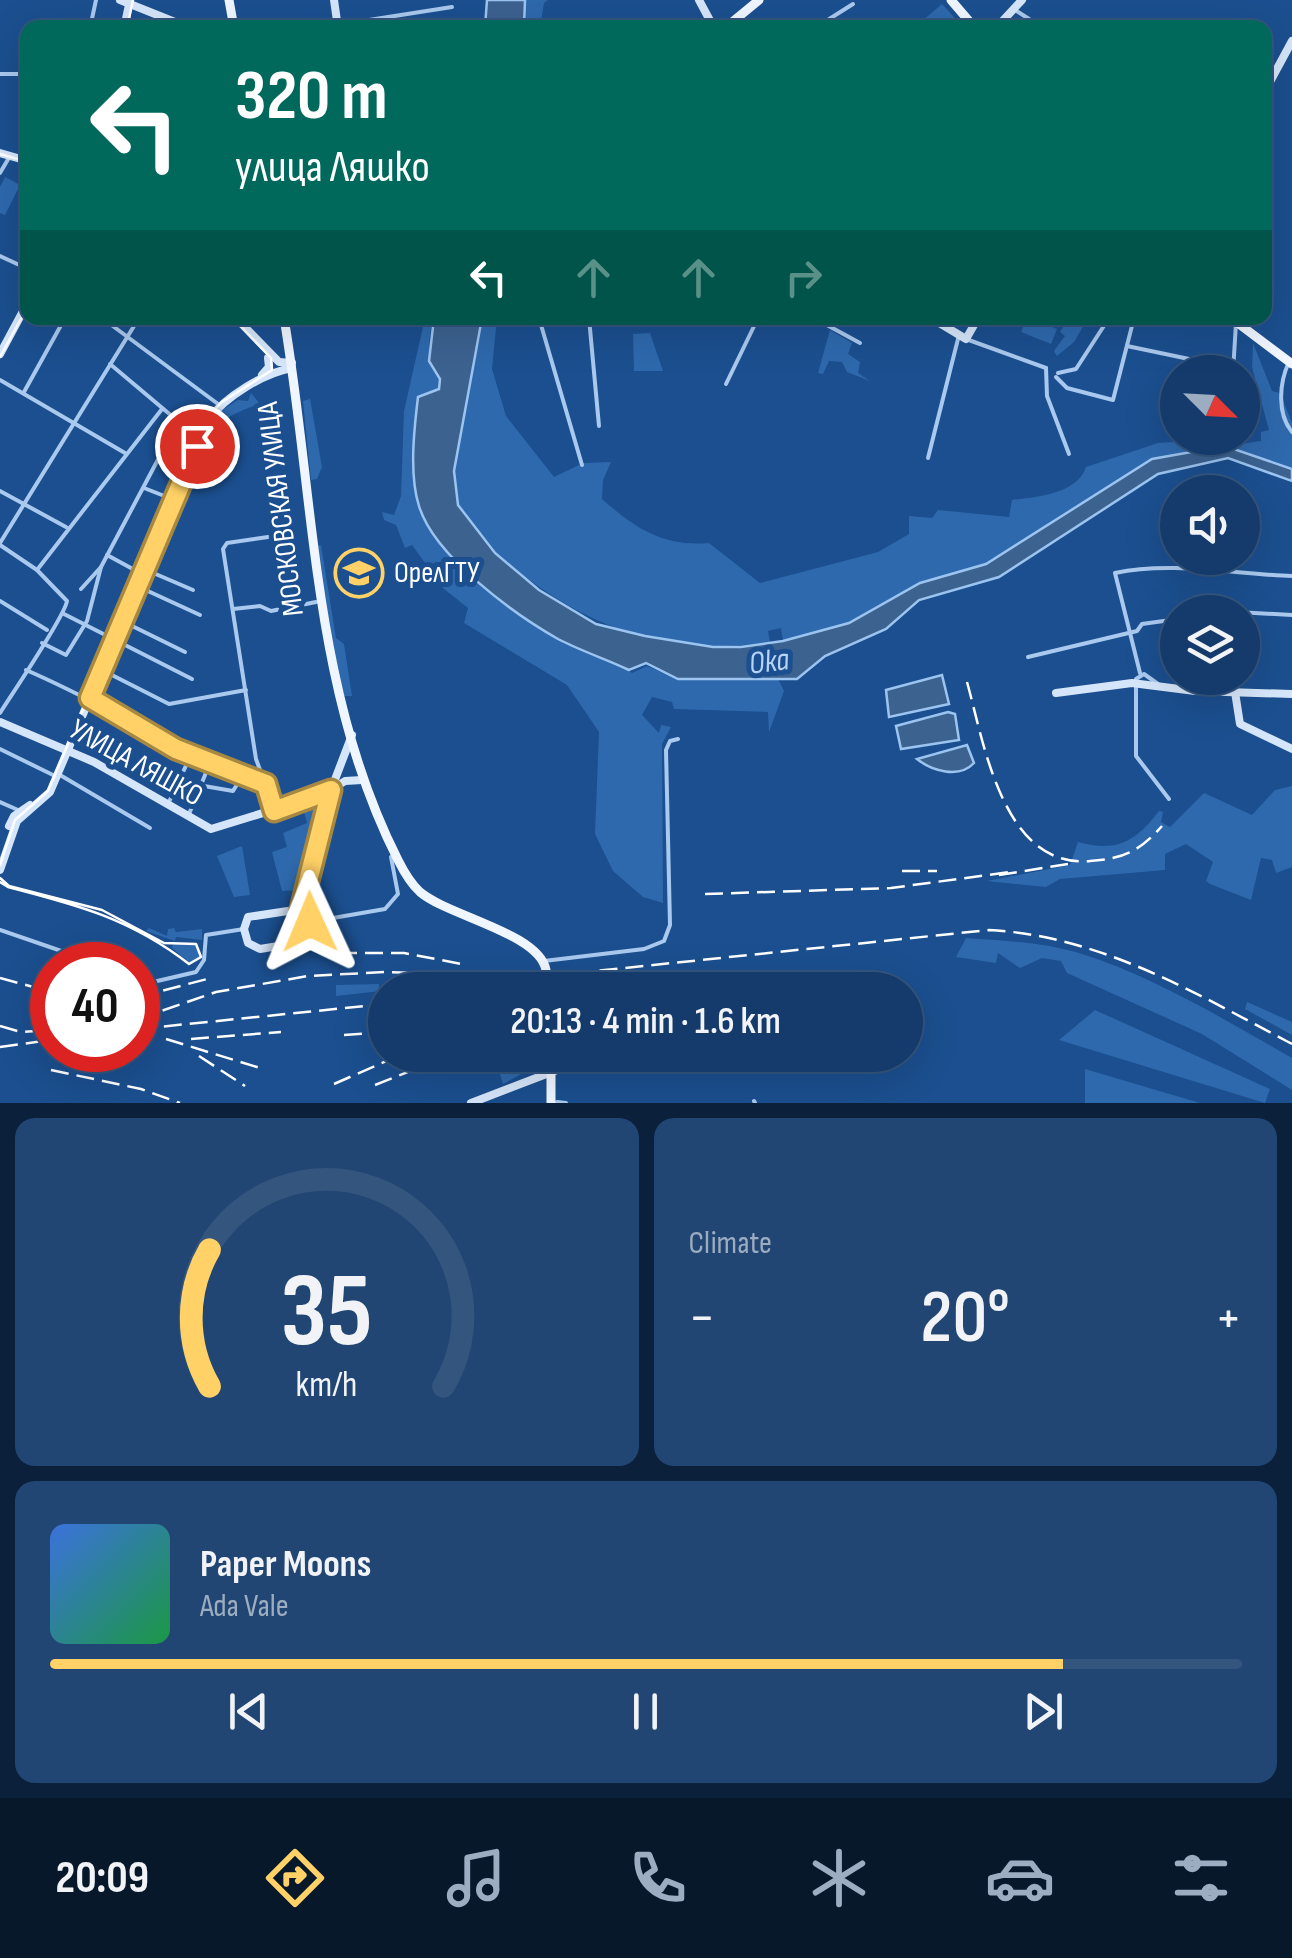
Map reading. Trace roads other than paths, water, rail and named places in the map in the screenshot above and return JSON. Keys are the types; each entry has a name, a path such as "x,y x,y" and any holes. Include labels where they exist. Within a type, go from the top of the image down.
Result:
{"main road":[{"path":"735,20 759,0"},
{"name":"МОСКОВСКАЯ УЛИЦА","path":"282,325 280,366 331,660 362,780 391,856 420,897 520,946 543,966"},
{"path":"1240,325 1288,362"},
{"name":"МОСКОВСКАЯ УЛИЦА","path":"314,568 316,602 332,685 387,837 412,884 426,896 534,949 543,966"},
{"path":"555,1072 555,1103"},
{"path":"555,1072 555,1103"}],"street":[{"path":"1004,20 1022,0"},
{"path":"130,1 172,20"},
{"path":"828,20 853,4"},
{"path":"374,20 452,7"},
{"path":"1015,10 1031,20"},
{"path":"1272,78 1292,41"},
{"path":"0,153 20,159"},
{"path":"0,174 10,156"},
{"path":"0,354 20,317"},
{"path":"0,363 21,325"},
{"path":"24,393 61,325"},
{"path":"112,325 219,404"},
{"path":"0,713 48,631 64,614 66,597 0,544 134,325"},
{"path":"0,870 16,821 45,800 206,419 219,404 280,366 239,325"},
{"path":"542,325 582,465"},
{"path":"591,325 599,426"},
{"path":"726,384 755,325"},
{"path":"827,325 860,343"},
{"path":"942,325 962,337 1046,368 1055,367 1067,388 1113,400 1132,325"},
{"path":"928,458 962,337 972,325"},
{"path":"1048,378 1076,369 1104,325"},
{"path":"1233,355 1234,325"},
{"path":"1127,346 1167,355"},
{"path":"1288,362 1281,392 1285,419 1292,432"},
{"path":"110,364 179,428"},
{"path":"1046,368 1048,396 1069,454"},
{"path":"0,380 126,453"},
{"path":"37,570 66,527 162,410"},
{"path":"42,643 66,654 85,624 101,566 170,437 179,428 206,419"},
{"path":"144,488 171,499"},
{"path":"0,491 66,527"},
{"path":"268,537 223,548 256,759 274,811"},
{"path":"107,555 193,590"},
{"path":"1168,799 1136,756 1140,674 1115,573 1153,564 1177,571 1292,576"},
{"path":"81,588 101,566"},
{"path":"88,696 141,572"},
{"path":"137,586 200,615"},
{"path":"0,602 48,631"},
{"path":"233,610 260,606 272,611 316,602"},
{"path":"1260,613 1292,615"},
{"path":"64,614 192,679"},
{"path":"122,622 185,652"},
{"path":"1134,644 1142,624 1160,622"},
{"path":"1028,656 1137,631"},
{"path":"26,670 88,696 191,754 266,784"},
{"path":"102,670 170,704 246,690"},
{"path":"1140,674 1160,686"},
{"path":"1056,693 1138,684 1160,687"},
{"path":"1260,693 1292,694"},
{"path":"1235,695 1240,724 1292,749"},
{"name":"УЛИЦА ЛЯШКО","path":"0,722 66,748 216,830 331,790 345,780 362,780"},
{"path":"310,922 301,909 331,790 350,737"},
{"path":"543,966 644,949 667,937 666,750 670,742 678,740"},
{"path":"0,749 55,774 150,828"},
{"path":"168,805 191,754"},
{"path":"187,817 204,786 210,763"},
{"path":"0,854 12,818 43,796 55,774"},
{"path":"204,786 230,792 243,776"},
{"path":"0,802 20,812"},
{"path":"310,922 386,910 398,894 391,856"},
{"path":"301,909 252,914 244,929 250,945 260,949 303,942 310,922"},
{"path":"160,981 196,972 204,960 203,940 207,934 244,929"},
{"path":"0,930 35,942"},
{"path":"535,1077 542,1072"},
{"path":"471,1103 491,1099 549,1072"},
{"path":"535,1077 547,1076 553,1083"},
{"path":"555,1103 566,1103"}],"water":[{"path":"487,0 525,0 524,20 486,20"},
{"name":"Ока","path":"433,325 481,325 454,471 458,505 495,553 539,590 596,624 713,647 783,641 849,623 920,583 986,564 1152,459 1174,455 1251,455 1292,469 1292,481 1228,458 1158,474 999,577 919,600 886,629 825,656 797,679 678,679 646,663 629,670 558,639 478,582 441,544 419,506 413,452 418,397 439,389 440,379 429,361"},
{"path":"942,675 949,704 889,717 886,690"},
{"path":"948,712 955,714 959,740 901,749 896,726"},
{"path":"967,745 974,763 961,771 938,770 917,759"}],"tram line":[{"path":"129,20 133,0"},
{"path":"0,154 20,160"},
{"path":"0,357 20,321"},
{"path":"0,865 15,820 48,791 207,418 222,402 272,370 271,358 240,325"},
{"path":"0,878 9,886 102,910 164,943 196,944 201,957 189,964 125,925 81,907 8,887 0,882"}],"railway":[{"path":"967,682 990,768 1002,797 1017,824 1036,845 1060,858 1102,860 1130,852 1162,826"},
{"path":"999,875 1068,864"},
{"path":"902,871 937,871"},
{"path":"705,894 891,888 1010,872"},
{"path":"160,1011 216,992 308,976 386,972 538,977 989,930 1070,943 1109,955 1183,987 1292,1044"},
{"path":"339,953 404,953 467,965"},
{"path":"0,978 30,986"},
{"path":"160,991 211,978"},
{"path":"160,1027 368,1006"},
{"path":"0,1026 30,1031"},
{"path":"191,1039 281,1032"},
{"path":"344,1035 368,1033"},
{"path":"166,1039 260,1068"},
{"path":"0,1047 30,1043"},
{"path":"199,1056 245,1086"},
{"path":"334,1084 368,1069"},
{"path":"60,1072 141,1089 180,1103"},
{"path":"375,1085 408,1072"}],"place":[{"name":"ОрелГТУ","path":"359,573"}]}
